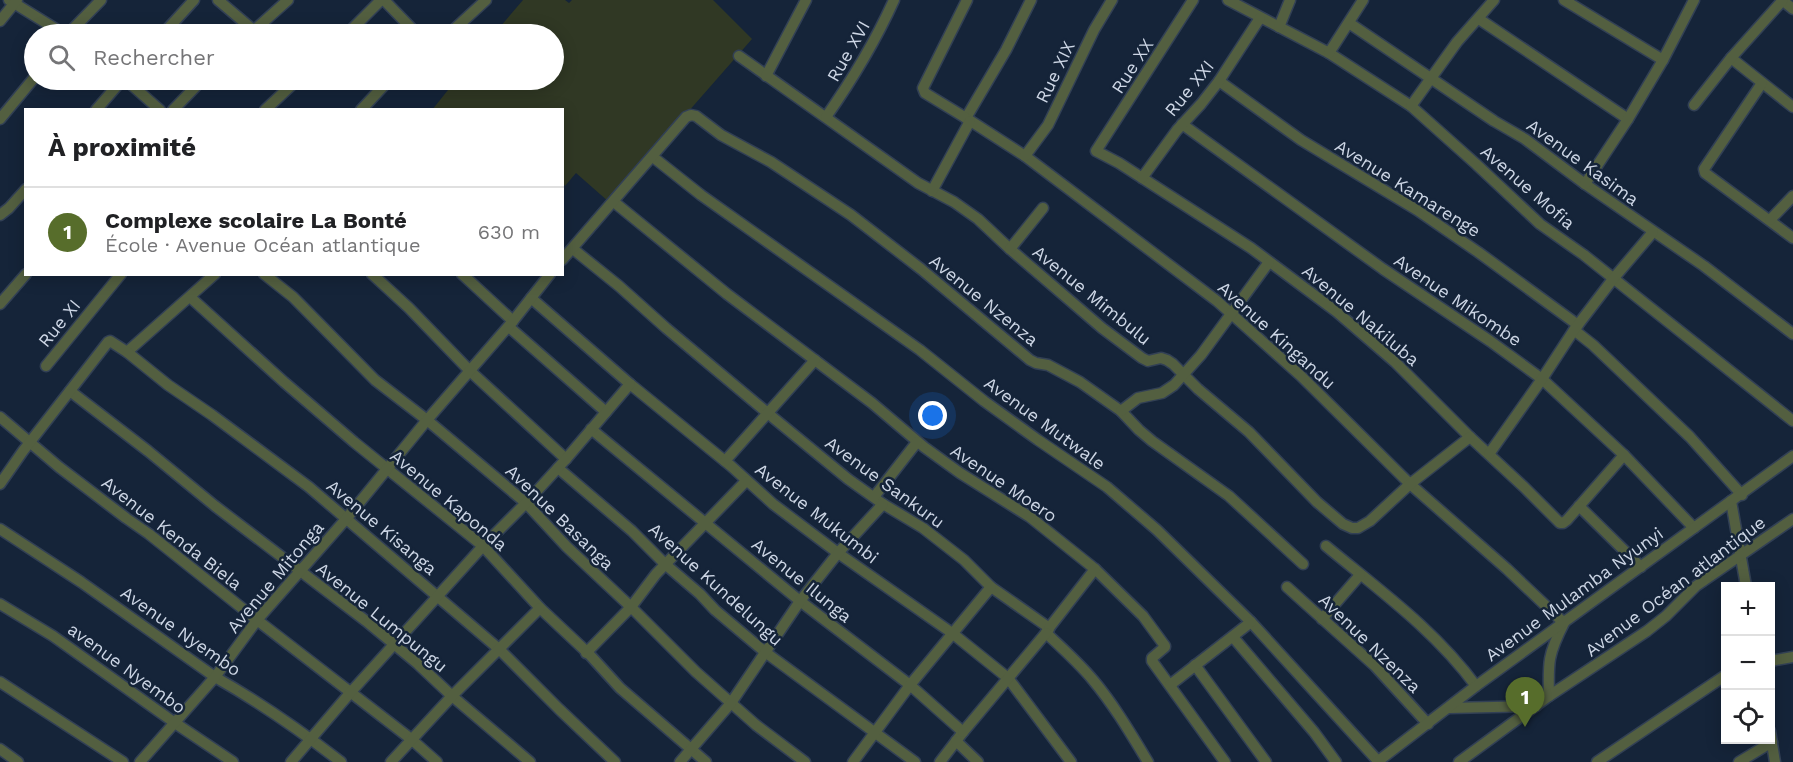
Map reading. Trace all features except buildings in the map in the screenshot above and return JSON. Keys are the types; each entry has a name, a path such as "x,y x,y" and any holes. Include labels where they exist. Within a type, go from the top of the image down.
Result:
{"street":[{"path":"76,24 101,0"},
{"path":"172,24 194,0"},
{"path":"218,0 244,24"},
{"path":"263,24 288,0"},
{"path":"358,24 383,0 407,24"},
{"path":"460,24 486,0"},
{"path":"766,76 806,0"},
{"name":"Rue XVI","path":"826,117 877,37 894,0"},
{"name":"Avenue Kingandu","path":"967,0 924,85 925,93 1025,156 1217,301 1301,376 1410,484 1507,569 1564,623"},
{"path":"932,191 1030,0"},
{"name":"Rue XIX","path":"1025,156 1048,125 1094,30 1112,0"},
{"name":"Rue XX","path":"1096,149 1193,0"},
{"name":"Avenue Mofia","path":"1228,0 1329,53 1411,106 1540,224 1584,255 1793,421"},
{"path":"1279,27 1290,0"},
{"path":"1329,53 1363,0"},
{"path":"1411,106 1457,42 1479,20 1494,0"},
{"path":"1564,0 1663,60"},
{"path":"1586,184 1663,60 1694,0"},
{"path":"1694,105 1731,58 1783,0 1793,9"},
{"path":"0,21 14,1 50,24"},
{"name":"Rue XXI","path":"1142,178 1182,124 1219,81 1260,18"},
{"path":"1479,20 1628,119"},
{"name":"Avenue Kasima","path":"1349,23 1494,121 1525,139 1704,266 1793,334"},
{"name":"Avenue Mimbulu","path":"739,56 893,167 954,202 978,219 1102,328 1142,358 1148,361 1161,358 1167,360 1249,432 1317,502 1343,524 1352,528 1363,526 1410,484 1470,437"},
{"path":"1731,58 1793,107"},
{"name":"Avenue Kamarenge","path":"1219,81 1301,140 1417,210 1470,246 1576,327 1690,437 1742,495"},
{"path":"1762,83 1704,169 1706,174 1793,238"},
{"path":"0,119 24,90"},
{"path":"98,108 115,90"},
{"path":"136,90 158,108"},
{"path":"175,108 192,90"},
{"path":"267,108 286,90"},
{"path":"365,108 380,90"},
{"name":"Avenue Nzenza","path":"653,157 691,114 739,146 771,162 851,215 921,269 1030,360 1048,365 1080,382 1121,411 1145,435 1229,496 1303,564"},
{"name":"Avenue Mikombe","path":"1182,124 1373,262 1542,379 1624,455 1694,528"},
{"name":"Avenue Nakiluba","path":"1096,149 1269,261 1337,312 1395,362 1560,523 1567,520 1579,506"},
{"path":"564,258 653,157"},
{"name":"Avenue Mutwale","path":"653,157 701,195 920,350 984,401 1107,487 1157,530 1251,622 1381,761"},
{"path":"2,211 24,191"},
{"path":"1770,220 1793,196"},
{"name":"Avenue Moero","path":"614,202 727,294 872,403 917,441 960,473 1030,517 1095,569 1143,616 1165,646 1152,659 1225,762"},
{"path":"1010,249 1043,208"},
{"path":"1489,454 1576,327 1653,232"},
{"name":"Avenue Sankuru","path":"573,249 849,479 883,504 923,528 1048,631 1093,680 1148,762"},
{"path":"1121,411 1138,398 1167,391 1184,375 1231,315 1269,261"},
{"path":"0,304 24,276"},
{"name":"Rue XI","path":"45,366 119,276"},
{"path":"127,352 212,276"},
{"name":"Avenue Basanga","path":"267,276 293,297 375,380 427,420 526,503 567,547 696,672 804,762"},
{"path":"374,276 470,371 566,459"},
{"path":"464,276 511,324 606,412"},
{"name":"Avenue Mitonga","path":"140,762 215,677 256,620 346,519 427,420 511,324 548,276"},
{"name":"Avenue Kaponda","path":"190,297 284,382 483,546 540,608 620,688 706,762"},
{"name":"Avenue Mukumbi","path":"531,298 773,504 952,633 1008,678 1071,762"},
{"name":"Avenue Kisanga","path":"69,391 108,342 127,352 168,386 309,486 499,649 615,762"},
{"path":"725,461 815,360"},
{"path":"291,762 483,546 558,468 630,384"},
{"path":"0,484 69,391"},
{"name":"Avenue Lumpungu","path":"69,391 300,573 366,621 530,762"},
{"name":"Avenue Kenda Biela","path":"0,417 59,466 149,534 437,762"},
{"name":"Avenue Ilunga","path":"591,429 800,601 910,685 959,736 978,762"},
{"path":"874,497 917,441"},
{"path":"1624,455 1579,506 1641,567"},
{"name":"Avenue Mulamba Nyunyi","path":"1381,761 1476,686 1793,456"},
{"name":"Avenue Kundelungu","path":"558,468 632,531 715,610 765,652 915,762"},
{"path":"586,653 631,607 666,564 746,481"},
{"path":"1731,501 1745,582"},
{"path":"680,762 731,703 800,601 838,553 883,504"},
{"name":"Avenue Océan atlantique","path":"1460,762 1549,696 1647,631 1666,616 1696,586 1793,519"},
{"name":"Avenue Nyembo","path":"0,529 81,582 215,677 311,738 341,762"},
{"path":"1326,546 1416,620 1444,648 1476,686"},
{"path":"940,762 959,736 1048,631 1095,569"},
{"path":"1322,619 1360,575"},
{"path":"853,762 910,685 992,587"},
{"name":"Avenue Nzenza","path":"1287,588 1375,666 1428,723"},
{"name":"avenue Nyembo","path":"0,604 53,636 233,762"},
{"path":"391,762 452,696 540,608"},
{"path":"1170,685 1251,622"},
{"path":"1549,696 1548,663 1564,623"},
{"path":"1233,637 1314,732 1336,762"},
{"path":"1775,660 1793,657"},
{"path":"1196,665 1266,762"},
{"path":"1597,762 1721,678"},
{"path":"0,682 123,762"},
{"path":"1449,708 1536,706"},
{"path":"1739,762 1761,744"},
{"path":"1772,744 1775,762"},
{"path":"0,749 18,762"}],"green space":[{"path":"523,0 565,0 569,3 572,0 713,0 752,39 609,202 576,173 565,186 564,184 564,108 434,108 448,90 564,90 564,24 503,24"}],"place":[{"name":"Complexe scolaire La Bonté","path":"1525,727"}]}
